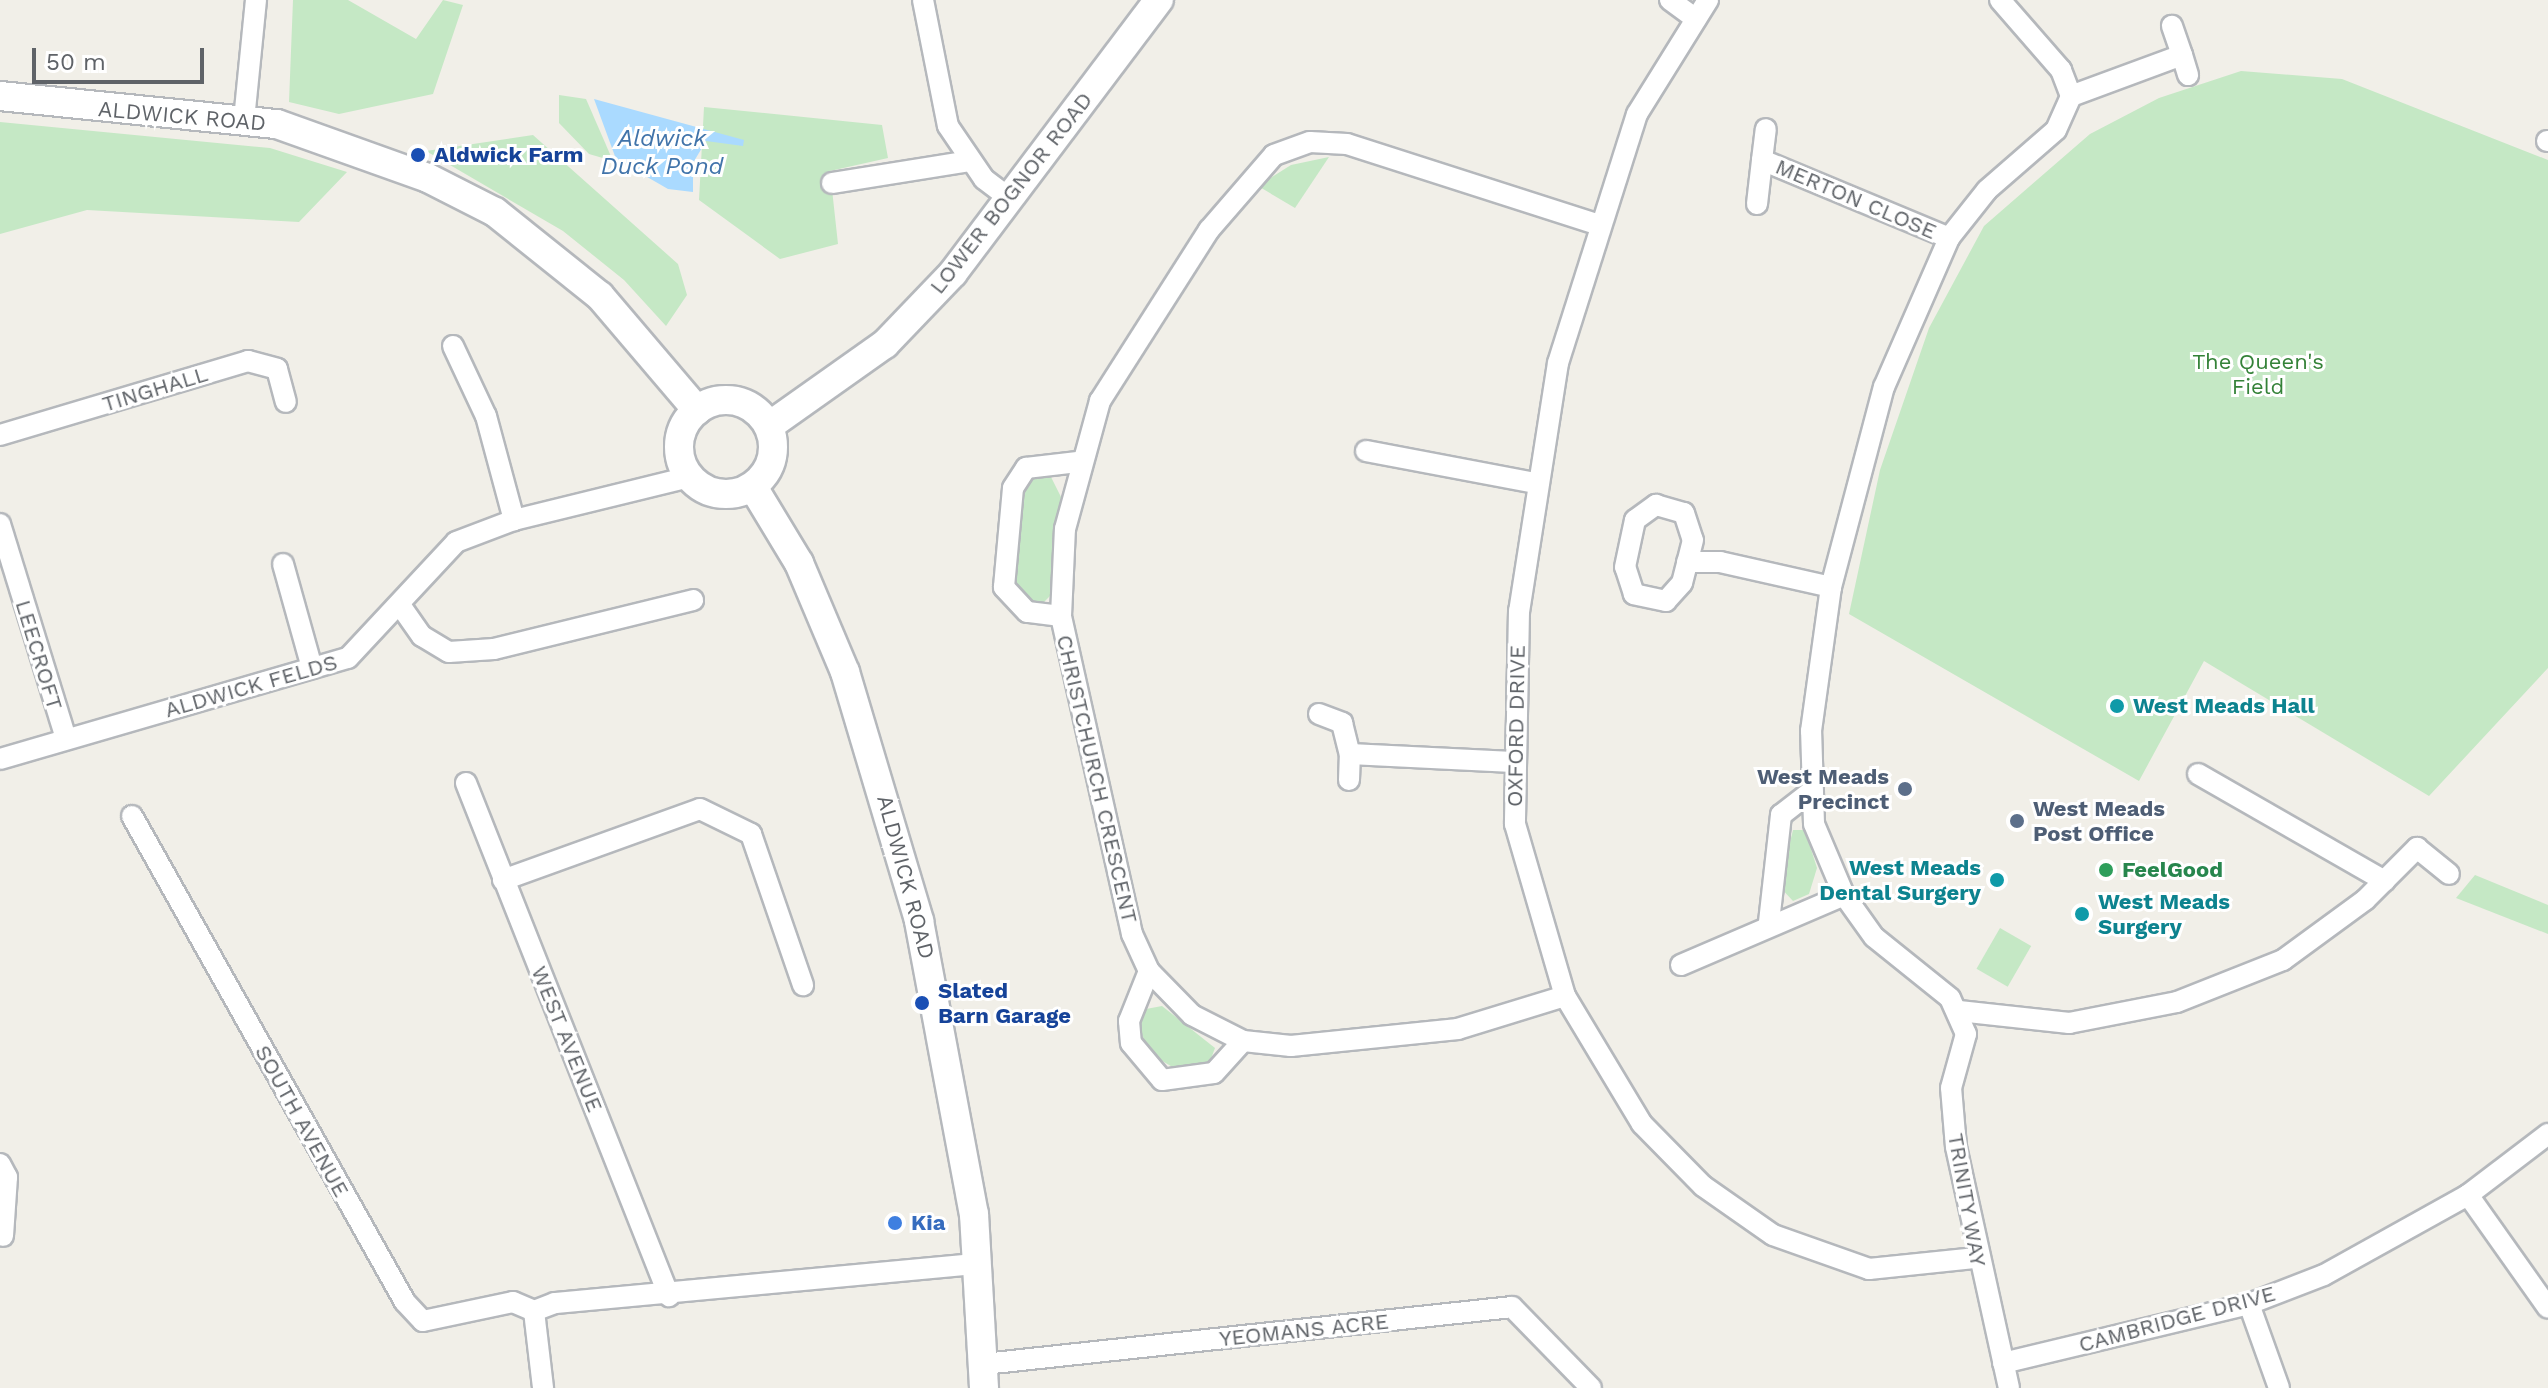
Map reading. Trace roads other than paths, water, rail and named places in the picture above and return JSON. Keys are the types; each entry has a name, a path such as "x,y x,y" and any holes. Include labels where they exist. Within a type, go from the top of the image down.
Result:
{"main road":[{"name":"LOWER BOGNOR ROAD","path":"769,426 885,344 1009,198 1159,0"},
{"name":"ALDWICK ROAD","path":"0,96 244,120 367,152 495,212 600,296 697,410"},
{"path":"737,401 769,426 773,452 753,487 712,492 689,477 679,449 697,410 737,401"},
{"name":"ALDWICK ROAD","path":"753,487 799,563 880,778 939,1004 978,1264 984,1376"}],"street":[{"path":"244,120 256,0"},
{"path":"923,0 948,126 970,161 1009,198"},
{"path":"1670,0 1696,19"},
{"name":"OXFORD DRIVE","path":"1708,0 1637,114 1558,363 1536,483 1519,611 1513,762 1515,824 1531,899 1565,996 1642,1124 1703,1186 1773,1235 1869,1269 1976,1258"},
{"path":"2000,0 2061,70 2071,96 2056,130 1987,190 1949,238 1884,387 1831,587 1809,793 1814,824 1844,895 1874,937 1959,1011 2069,1023 2177,1002 2283,960 2385,881 2417,848 2449,874"},
{"path":"2071,96 2185,65 2172,26"},
{"name":"MERTON CLOSE","path":"1757,204 1766,129"},
{"name":"CHRISTCHURCH CRESCENT","path":"1565,996 1458,1029 1291,1046 1243,1041 1192,1015 1149,971 1118,886 1061,616 1078,462 1100,401 1138,334 1246,178 1274,155 1310,142 1347,144 1600,225"},
{"name":"MERTON CLOSE","path":"1762,160 1949,238"},
{"path":"832,183 970,161"},
{"path":"453,346 486,416 514,520"},
{"name":"TINGHALL","path":"0,435 248,361 277,369 286,402"},
{"path":"1366,451 1536,483"},
{"path":"1061,616 1027,612 1004,587 1013,488 1026,468 1078,462"},
{"name":"ALDWICK FELDS","path":"0,759 348,658 456,542 514,520 689,477"},
{"path":"1656,505 1684,513 1693,540 1687,562 1666,601 1634,594 1625,567 1635,520 1656,505"},
{"name":"LEECROFT","path":"1,536 66,739"},
{"path":"1687,562 1720,562 1831,587"},
{"path":"283,564 312,668"},
{"path":"400,605 422,636 449,652 494,649 693,600"},
{"path":"1319,714 1342,723 1350,754 1349,780"},
{"path":"1350,754 1513,762"},
{"path":"2198,774 2385,881"},
{"name":"WEST AVENUE","path":"466,783 669,1296"},
{"path":"1769,922 1781,815 1809,793"},
{"path":"503,880 700,809 751,834 803,985"},
{"name":"SOUTH AVENUE","path":"132,816 405,1302 423,1321 513,1302 534,1311"},
{"path":"1681,965 1769,922 1844,895"},
{"path":"1149,971 1129,1021 1131,1043 1162,1080 1214,1073 1243,1041"},
{"name":"TRINITY WAY","path":"1959,1011 1966,1034 1951,1105 1976,1258 2009,1388"},
{"name":"CAMBRIDGE DRIVE","path":"2003,1363 2249,1304 2377,1248 2468,1195 2548,1134"},
{"path":"0,1164 7,1177 3,1236"},
{"path":"2468,1195 2548,1308"},
{"path":"543,1388 534,1311 555,1303 669,1296 978,1264"},
{"path":"2249,1304 2279,1388"},
{"name":"YEOMANS ACRE","path":"984,1376 1512,1307 1591,1388"}],"water":[{"name":"Aldwick Duck Pond","path":"594,99 744,140 743,146 706,141 693,163 693,192 668,189 616,159"}],"place":[{"name":"Aldwick Farm","path":"418,155"},
{"name":"West Meads Hall","path":"2117,706"},
{"name":"West Meads Precinct","path":"1905,789"},
{"name":"West Meads Post Office","path":"2017,821"},
{"name":"FeelGood","path":"2106,870"},
{"name":"West Meads Dental Surgery","path":"1997,880"},
{"name":"West Meads Surgery","path":"2082,914"},
{"name":"Slated Barn Garage","path":"922,1003"},
{"name":"Kia","path":"895,1223"}],"park label":[{"name":"The Queen's Field","path":"2258,374"}]}
